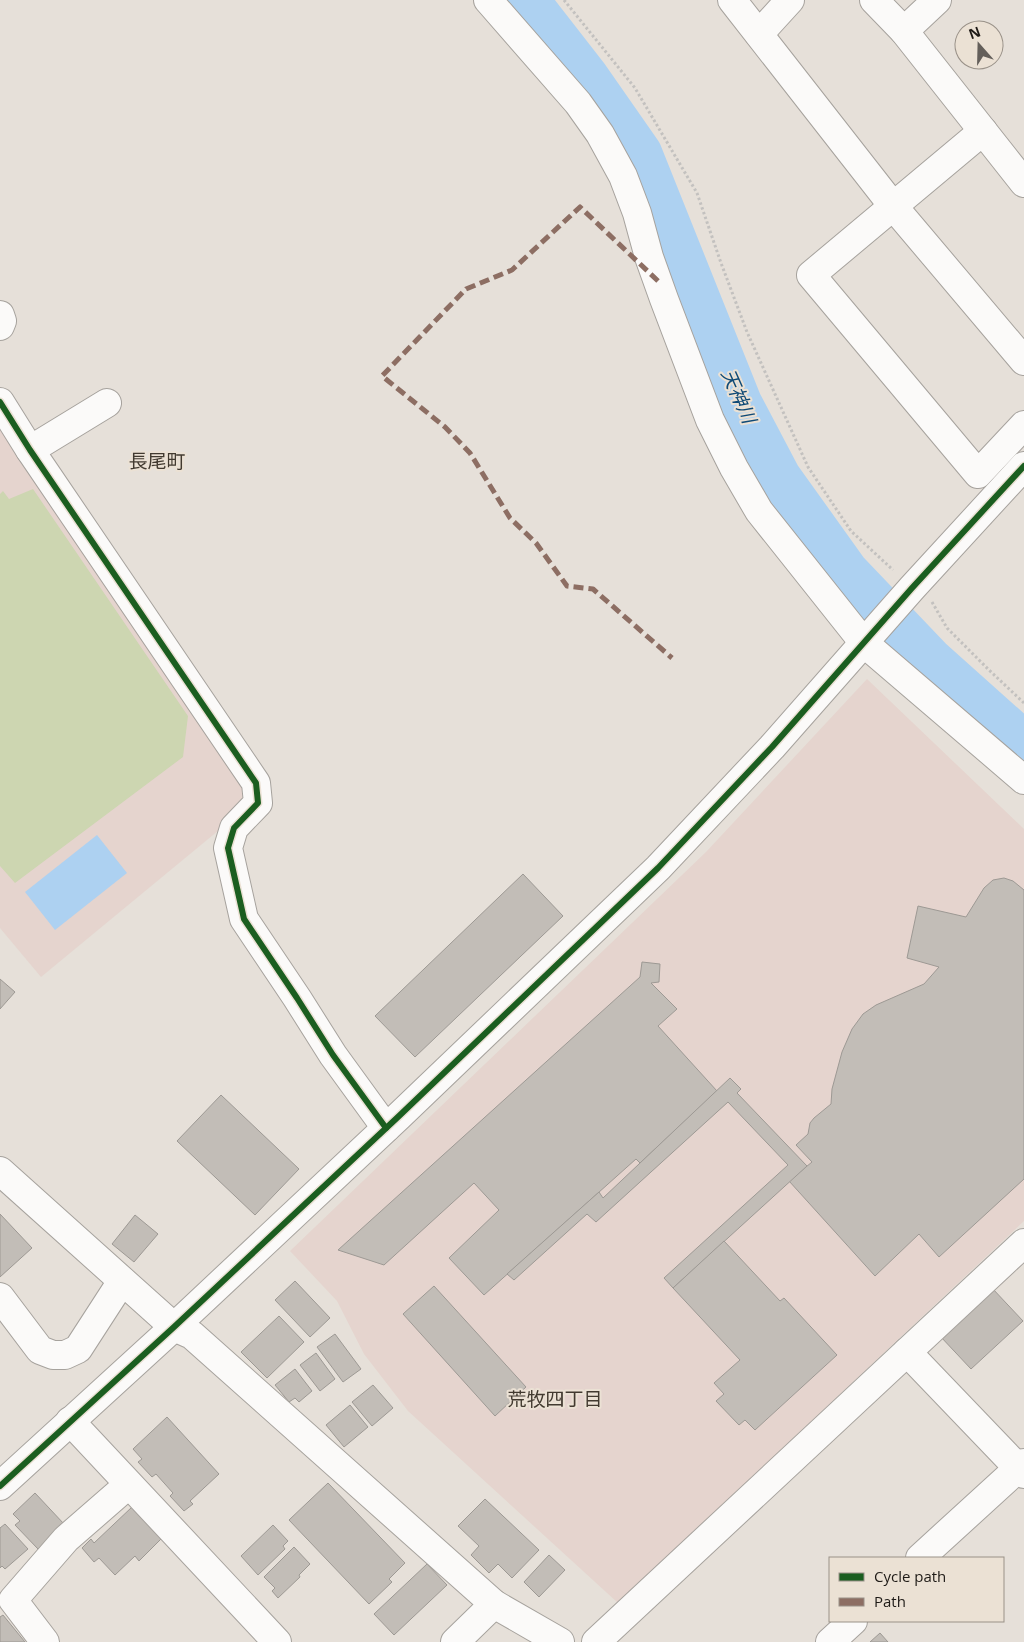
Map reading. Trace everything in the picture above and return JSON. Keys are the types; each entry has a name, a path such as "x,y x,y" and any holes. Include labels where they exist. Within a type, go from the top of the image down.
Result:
{"street":[{"path":"488,0 578,103 600,134 623,176 637,213 649,257 710,420 734,468 759,511 862,646 1024,780"},
{"path":"732,0 893,206 1024,361"},
{"path":"759,34 790,0"},
{"path":"874,0 904,31 1024,183"},
{"path":"904,31 937,0"},
{"path":"984,131 812,275 978,474 1024,425"},
{"path":"0,315 2,321 0,326"},
{"path":"0,402 30,450 256,782 258,803 234,828 228,848 244,919 297,998 332,1055 386,1128"},
{"path":"30,450 107,403"},
{"path":"3,1478 42,1432 70,1421 174,1327 658,868 772,747 913,587 1024,466"},
{"path":"0,1171 174,1327 192,1335 494,1604 560,1642"},
{"path":"596,1642 1024,1243"},
{"path":"0,1297 40,1350 53,1355 65,1355 78,1349 122,1281"},
{"path":"907,1352 1023,1466 921,1557"},
{"path":"70,1421 277,1642"},
{"path":"45,1642 12,1600 66,1539 128,1485"},
{"path":"454,1642 494,1604"},
{"path":"830,1642 852,1622"}],"path":[{"path":"564,0 635,88 697,193 747,332 808,467 851,530 933,603 947,628 1024,703"}],"shaded area":[{"path":"0,422 245,789 236,816 41,977 0,928"},
{"path":"867,679 1024,829 1024,1221 618,1603 408,1411 364,1354 337,1301 290,1251 706,852"}],"green space":[{"path":"33,489 188,716 183,757 15,883 0,866 0,494 3,491 9,499"}],"water":[{"path":"97,835 127,873 55,930 25,892"}],"building":[{"path":"523,874 563,916 415,1057 375,1016"},
{"path":"1004,878 1013,881 1024,890 1024,1179 939,1257 919,1234 875,1276 789,1181 812,1162 796,1145 808,1134 810,1123 814,1118 831,1104 832,1089 842,1052 852,1029 863,1014 876,1005 924,984 939,967 907,958 918,906 966,917 984,888 993,880"},
{"path":"642,962 660,964 659,982 651,983 677,1009 658,1026 717,1091 640,1163 636,1159 484,1295 449,1258 499,1210 474,1183 384,1265 338,1250 640,977"},
{"path":"0,979 15,992 0,1009"},
{"path":"730,1078 741,1089 737,1093 807,1166 673,1288 664,1278 788,1165 728,1102 596,1222 587,1214 514,1280 507,1274 599,1192 603,1198"},
{"path":"221,1095 299,1169 255,1215 177,1141"},
{"path":"0,1214 32,1248 0,1277"},
{"path":"135,1215 158,1234 134,1262 112,1244"},
{"path":"724,1241 780,1301 784,1298 837,1355 755,1430 745,1420 739,1425 716,1401 724,1394 714,1383 740,1360 673,1288"},
{"path":"295,1281 330,1318 310,1337 275,1300"},
{"path":"434,1286 526,1387 495,1416 403,1314"},
{"path":"992,1288 1023,1321 971,1369 940,1336"},
{"path":"279,1316 304,1342 267,1378 241,1352"},
{"path":"335,1334 361,1369 343,1382 317,1347"},
{"path":"316,1353 335,1379 320,1391 300,1365"},
{"path":"295,1369 312,1391 299,1402 295,1398 289,1402 275,1385"},
{"path":"373,1385 393,1408 372,1426 352,1402"},
{"path":"350,1405 368,1427 344,1447 326,1425"},
{"path":"167,1417 219,1474 190,1501 193,1504 184,1511 170,1496 173,1493 156,1474 152,1477 138,1462 142,1459 133,1449"},
{"path":"328,1483 405,1563 389,1579 392,1582 369,1604 289,1520"},
{"path":"35,1493 64,1524 38,1549 15,1525 20,1521 13,1514"},
{"path":"485,1499 539,1550 512,1578 498,1564 489,1573 471,1555 479,1546 458,1526"},
{"path":"132,1507 162,1538 139,1561 135,1556 115,1575 99,1558 94,1562 82,1548 91,1539 94,1543"},
{"path":"5,1524 28,1549 5,1569 2,1566 0,1568 0,1528"},
{"path":"273,1525 288,1541 283,1546 285,1549 258,1575 241,1556"},
{"path":"294,1547 310,1564 299,1575 300,1577 278,1598 272,1591 275,1588 264,1577"},
{"path":"549,1555 565,1570 539,1597 524,1582"},
{"path":"427,1564 447,1585 394,1635 374,1614"},
{"path":"3,1615 25,1642 0,1642 0,1617"},
{"path":"880,1633 888,1642 870,1642"}],"waterway":[{"name":"天神川","path":"527,0 587,77 640,153 740,403 779,477 847,572 931,660 1024,743"}],"marked path":[{"path":"658,281 580,207 512,270 466,289 382,376 445,427 470,453 510,518 536,543 567,586 593,589 672,658"}],"cycle path":[{"path":"0,402 30,450 256,783 258,803 234,828 228,848 244,919 333,1055 386,1128"},
{"path":"0,1486 174,1327 399,1116 658,868 772,747 912,588 1024,466"}],"district":[{"name":"長尾町","path":"157,461"},
{"name":"荒牧四丁目","path":"555,1399"}]}
